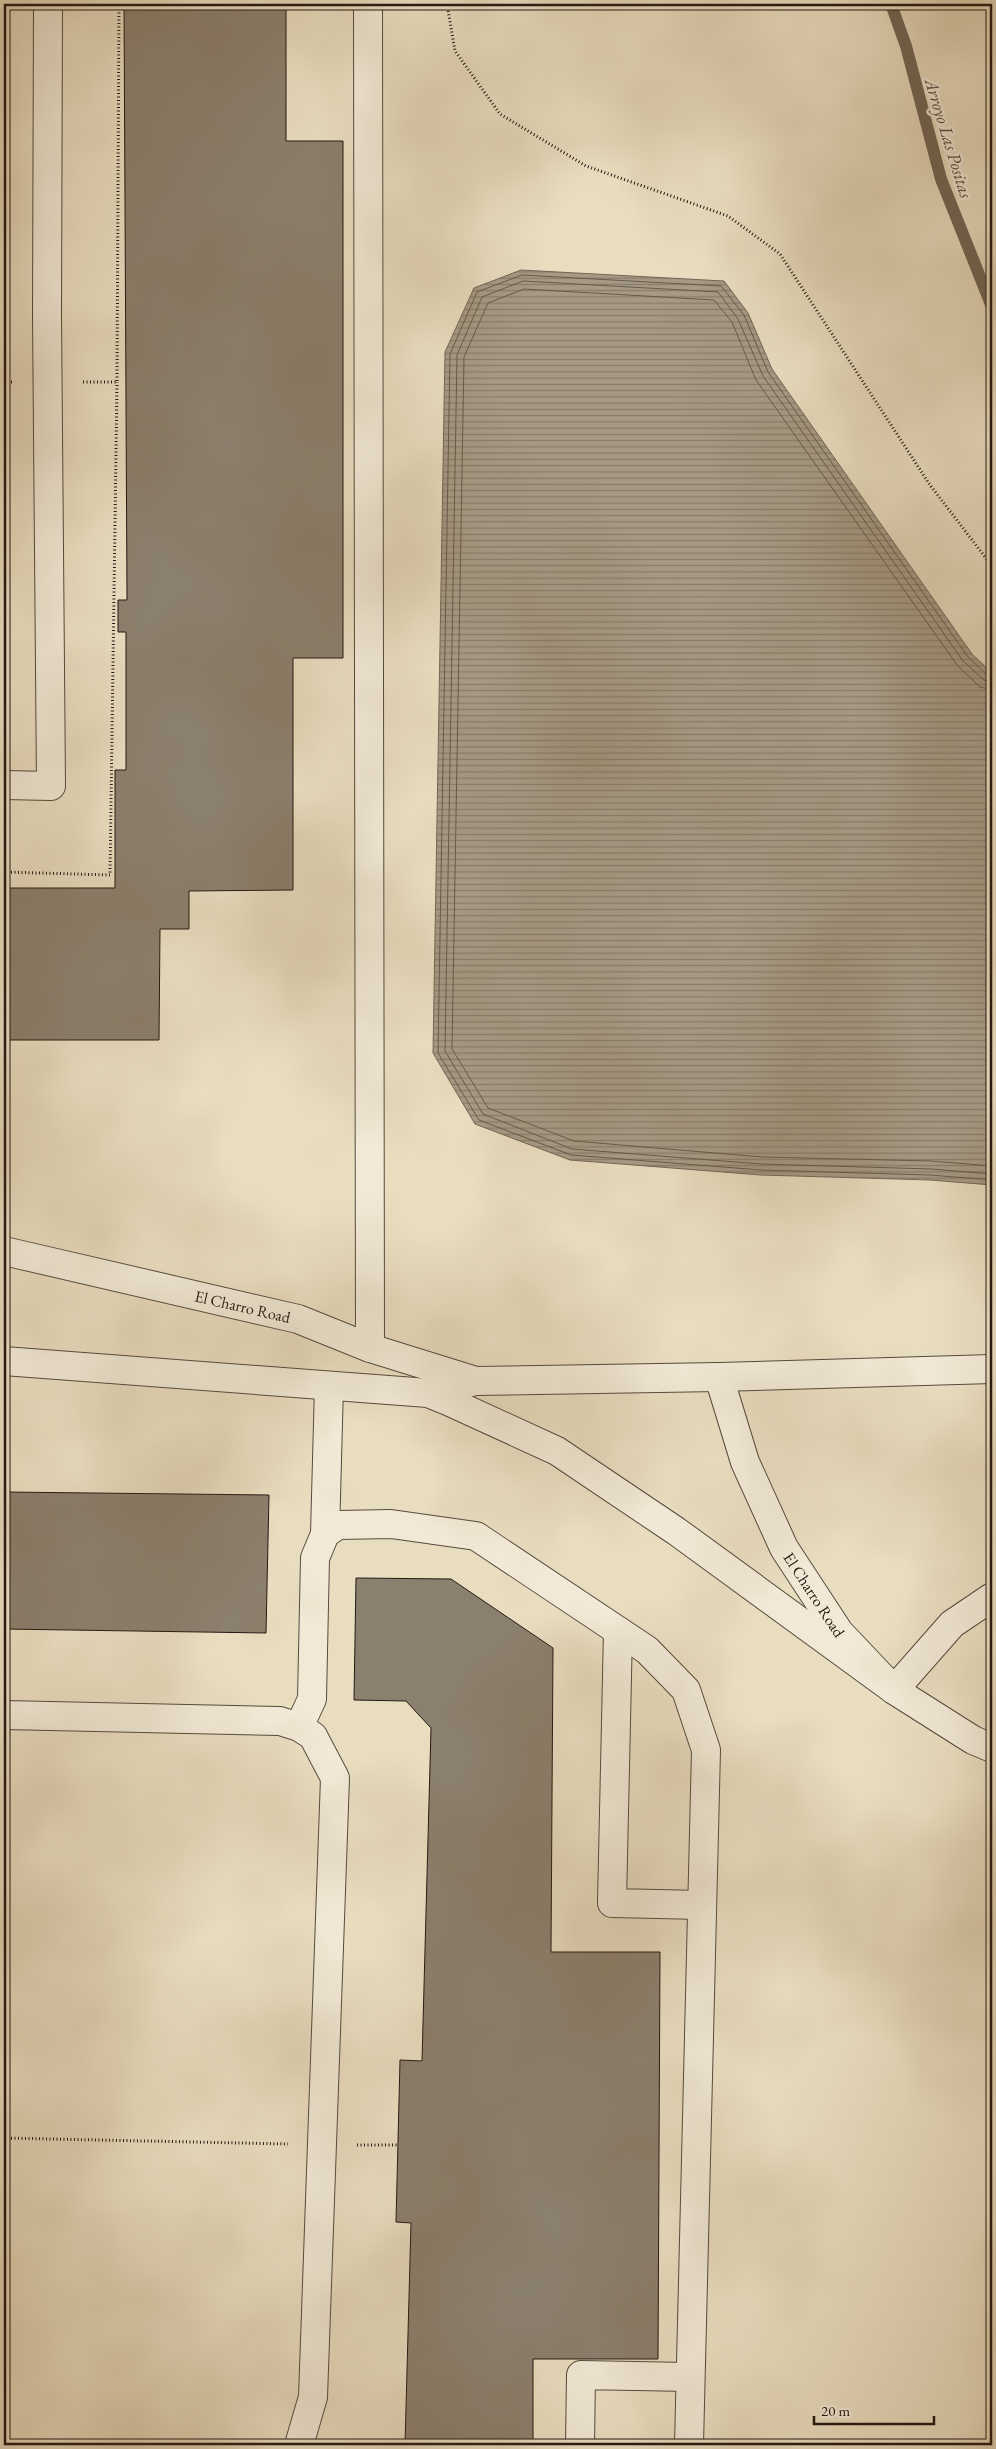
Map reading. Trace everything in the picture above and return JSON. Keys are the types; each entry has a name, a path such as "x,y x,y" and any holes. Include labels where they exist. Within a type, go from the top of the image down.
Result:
{"street":[{"path":"4,785 51,786 47,315 48,4"},
{"path":"368,4 370,1348"},
{"name":"El Charro Road","path":"4,1251 298,1320 370,1348 476,1380"},
{"name":"El Charro Road","path":"4,1361 428,1394 476,1380 719,1377 992,1369"},
{"name":"El Charro Road","path":"719,1377 745,1462 784,1548 839,1632 894,1690 973,1740 992,1748"},
{"path":"299,1727 312,1699 314,1558 325,1534 329,1386"},
{"path":"428,1394 448,1401 557,1451 676,1531 894,1690 952,1624 992,1597"},
{"path":"325,1534 338,1525 391,1524 476,1536 647,1650 686,1690 706,1750 688,2445"},
{"path":"618,1631 612,1903 702,1904"},
{"path":"4,1715 280,1721 299,1727 314,1736 335,1778 313,2397 299,2445"},
{"path":"580,2445 581,2375 690,2377"}],"path":[{"path":"4,872 110,875 117,382 119,4"},
{"path":"447,4 455,51 500,114 586,166 728,216 780,254 930,485 992,566"},
{"path":"77,382 117,382"},
{"path":"4,2138 398,2145"}],"water":[{"path":"521,270 724,281 748,313 772,369 972,654 992,673 992,1185 930,1180 761,1175 570,1160 475,1124 433,1053 445,352 474,288"}],"building":[{"path":"124,4 286,4 286,141 343,141 343,658 293,658 293,890 189,891 189,929 160,929 159,1040 4,1040 4,888 115,888 115,770 126,770 126,632 118,632 118,600 127,600"},
{"path":"4,1492 269,1495 266,1633 4,1629"},
{"path":"356,1578 451,1579 553,1648 551,1952 660,1952 658,2359 533,2359 533,2445 405,2445 411,2223 396,2222 400,2060 422,2061 431,1728 406,1701 354,1700"}],"waterway":[{"name":"Arroyo Las Positas","path":"891,4 906,46 941,179 992,307"}]}
